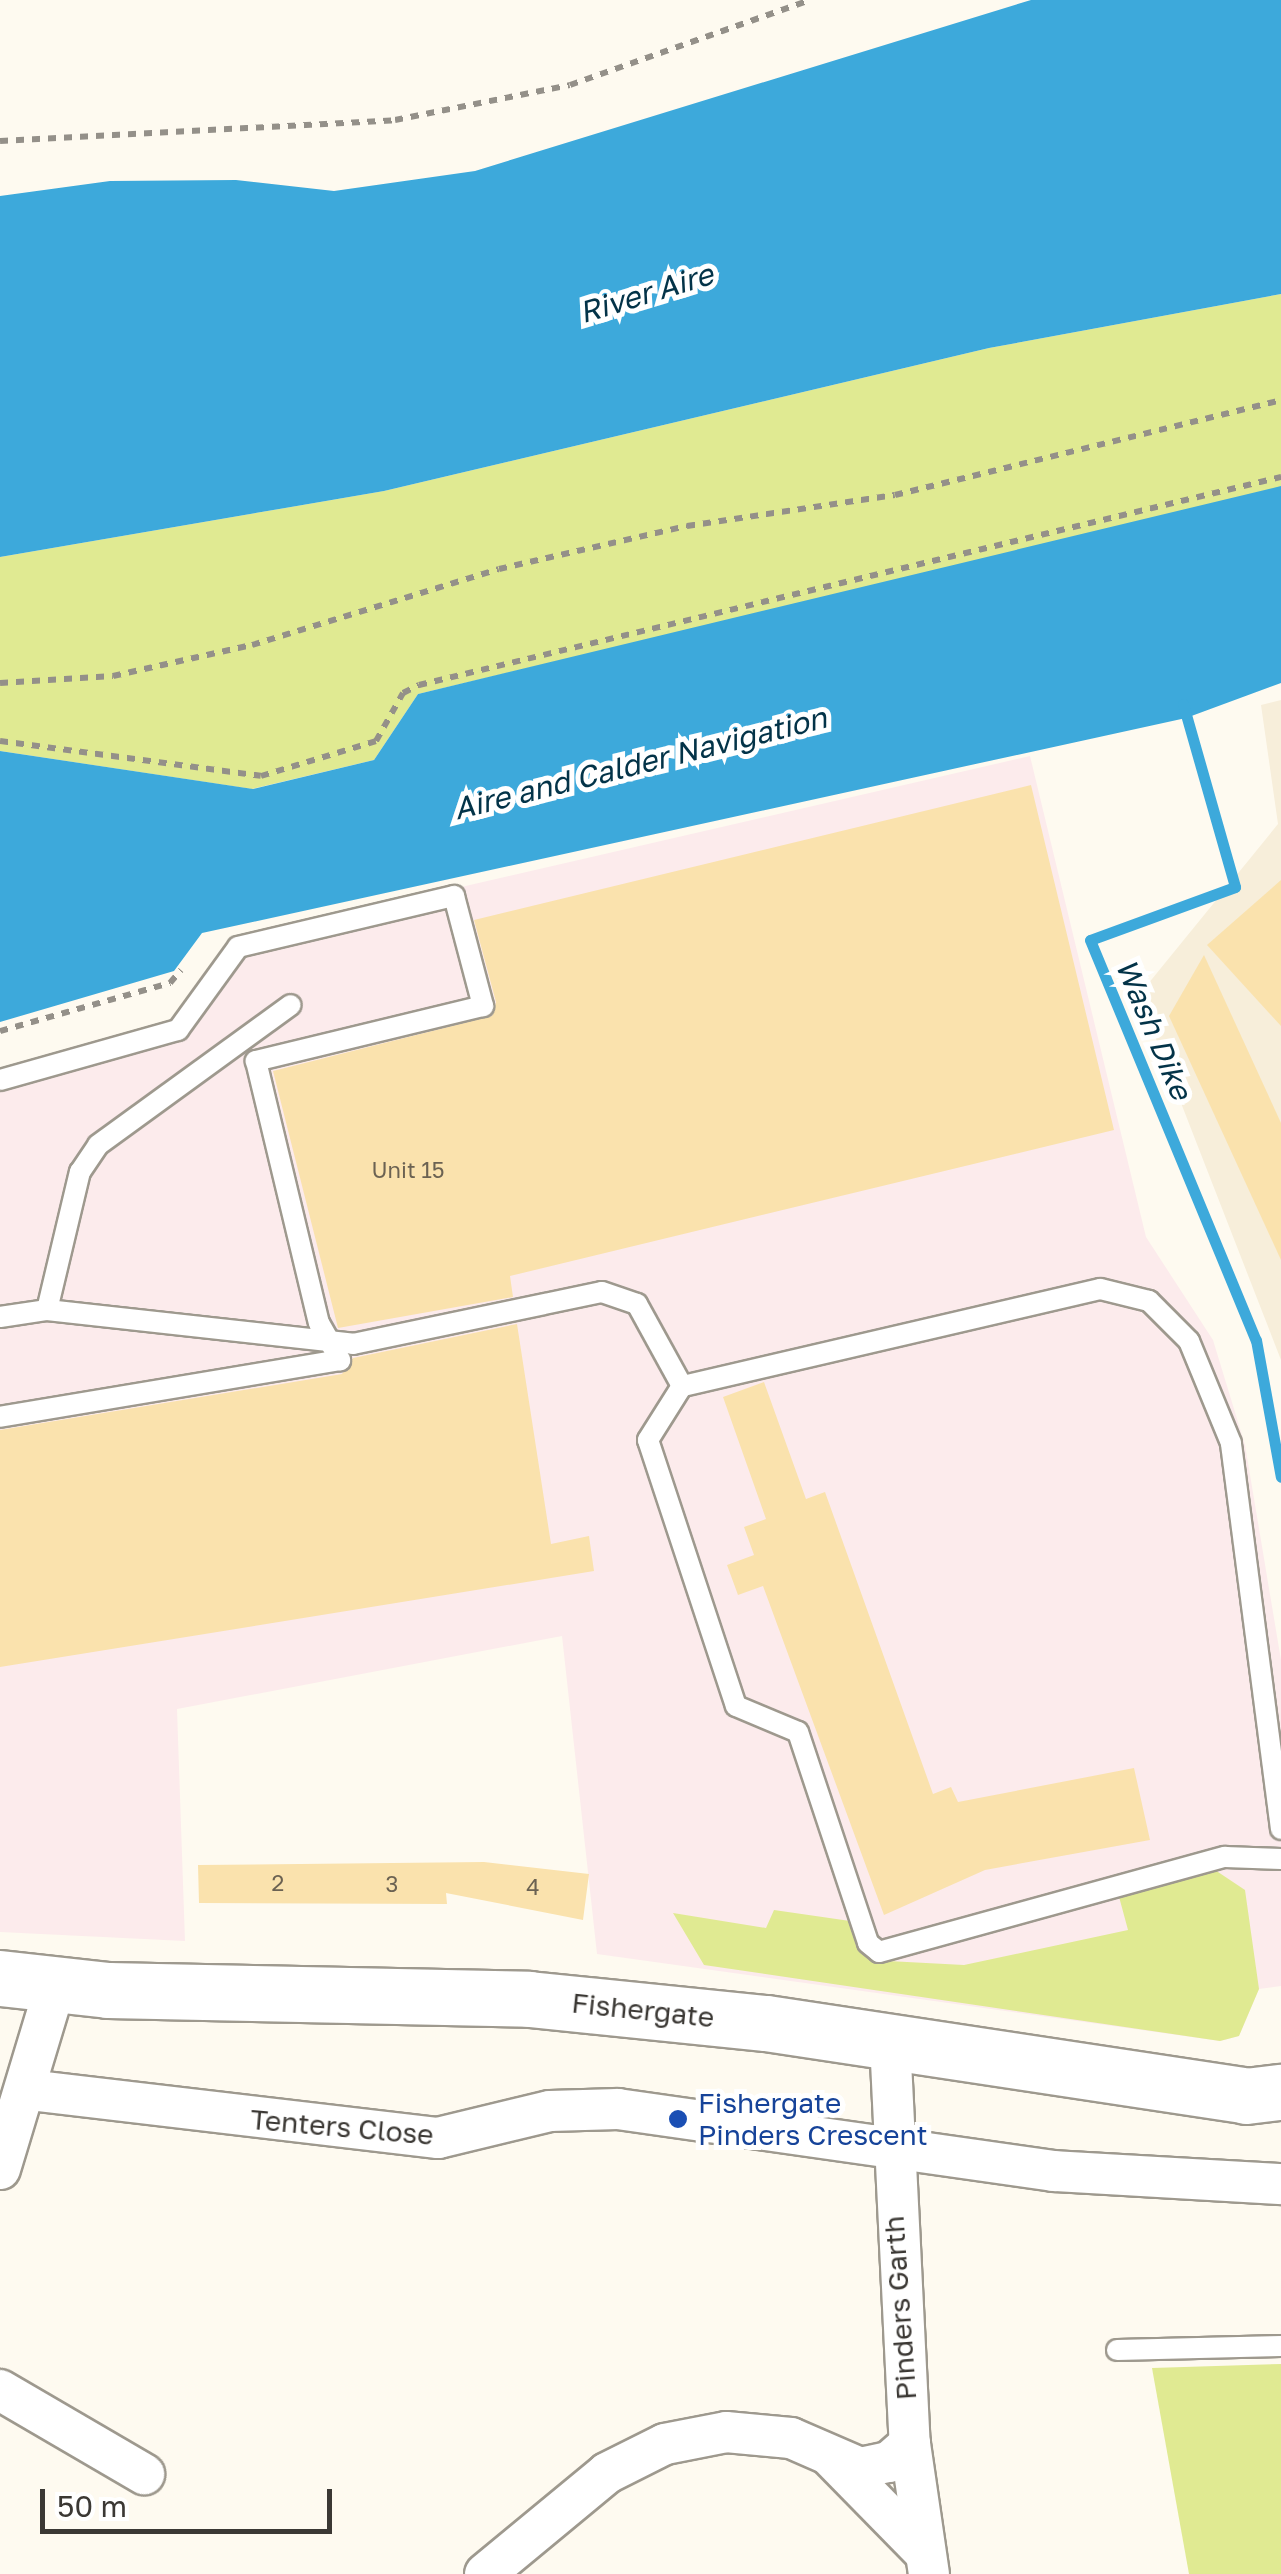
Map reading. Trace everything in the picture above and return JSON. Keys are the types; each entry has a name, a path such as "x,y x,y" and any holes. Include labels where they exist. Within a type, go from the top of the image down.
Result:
{"main road":[{"name":"Fishergate","path":"0,1978 56,1984 528,1999 890,2042 1246,2096 1281,2092"}],"street":[{"path":"0,2168 29,2090 56,1984"},
{"name":"Pinders Garth","path":"890,2042 890,2151 910,2444 927,2563"},
{"name":"Tenters Close","path":"29,2090 438,2138 550,2111 618,2109 890,2151"},
{"path":"890,2151 1054,2172 1281,2184"},
{"path":"0,2390 144,2474"},
{"path":"485,2574 607,2473 665,2444 726,2432 790,2438 860,2468 889,2462 910,2444"},
{"path":"830,2456 927,2563"}],"lane":[{"path":"0,1080 178,1030 238,947 454,896 482,1006 256,1061 330,1342 340,1360 0,1416"},
{"path":"48,1310 80,1172 98,1145 291,1005"},
{"path":"1281,1829 1231,1443 1189,1341 1149,1301 1100,1290 682,1386 648,1440 736,1706 798,1732 868,1942 879,1952 1225,1856 1281,1858"},
{"path":"0,1318 48,1310 354,1344 602,1292 637,1304 682,1386"},
{"path":"1117,2350 1281,2346"}],"path":[{"path":"0,141 395,120 570,84 810,0"},
{"path":"0,683 148,668 380,610 500,569 686,526 894,495 1281,400"},
{"path":"0,741 260,776 376,740 402,693 419,685 1281,477"},
{"path":"0,1031 170,982 195,954"}],"shaded area":[{"path":"1281,700 1281,1360 1139,995 1278,824 1261,705"},
{"path":"1030,756 1146,1237 1213,1340 1245,1445 1281,1660 1281,1986 1259,1989 1239,2036 1220,2041 597,1954 562,1636 177,1709 185,1941 0,1932 0,1074 177,1024 236,939"}],"green space":[{"path":"1281,294 1281,490 418,694 374,760 252,789 0,751 0,557 384,491 989,348"},
{"path":"1209,1866 1245,1890 1259,1989 1239,2036 1220,2041 704,1965 673,1913 766,1928 774,1910 857,1922 869,1960 964,1965 1128,1930 1118,1893"},
{"path":"1281,2364 1281,2574 1189,2574 1152,2368"}],"water":[{"name":"River Aire","path":"1031,0 1281,0 1281,294 989,348 384,491 0,557 0,196 110,181 236,180 334,191 475,171"},
{"name":"Aire and Calder Navigation","path":"1281,486 1281,683 1186,718 202,933 174,971 0,1022 0,751 253,789 374,760 418,694"}],"building":[{"path":"1031,785 1114,1130 510,1276 513,1297 338,1328 273,1071 492,1016 496,1002 474,920"},
{"path":"1281,880 1281,1026 1207,945"},
{"path":"1204,955 1281,1123 1281,1260 1169,1016"},
{"path":"517,1324 551,1544 589,1536 594,1571 0,1667 0,1430 342,1374 353,1358"},
{"path":"764,1382 806,1499 825,1492 933,1794 951,1787 958,1802 1134,1768 1150,1840 985,1870 884,1915 763,1586 738,1595 727,1565 754,1555 744,1527 766,1519 723,1397"},
{"path":"484,1862 589,1874 583,1920 446,1893 447,1904 199,1903 198,1865"}],"waterway":[{"name":"Wash Dike","path":"1183,704 1235,887 1090,940 1256,1340 1281,1477"}],"place":[{"name":"Fishergate Pinders Crescent","path":"678,2119"}]}
